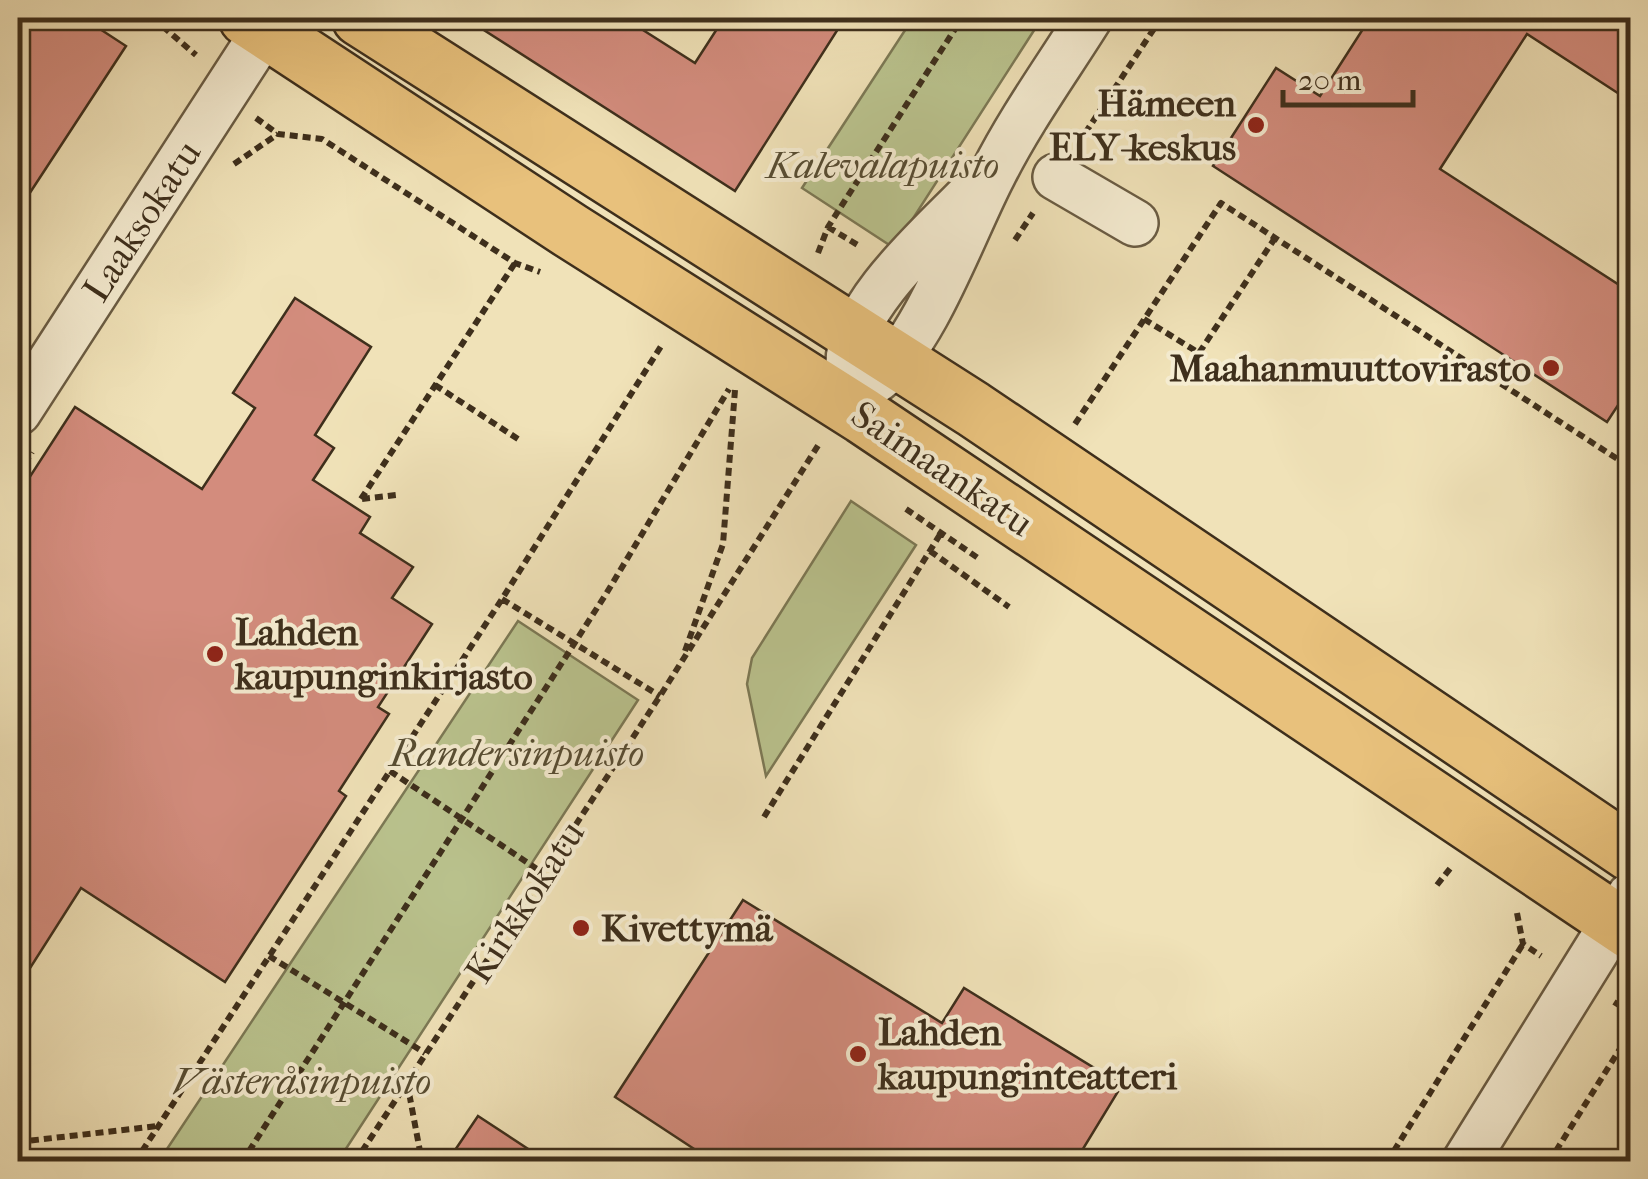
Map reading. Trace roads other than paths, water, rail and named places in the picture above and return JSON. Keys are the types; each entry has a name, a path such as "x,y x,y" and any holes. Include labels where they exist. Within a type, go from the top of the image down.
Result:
{"main road":[{"name":"Saimaankatu","path":"360,18 876,346 1630,854"},
{"name":"Saimaankatu","path":"262,22 839,408 1625,916"}],"street":[{"path":"839,408 874,382 876,346 936,292 994,171 1089,18"},
{"name":"Laaksokatu","path":"22,394 225,95 262,22"},
{"path":"1056,178 1135,223"},
{"path":"1464,1162 1625,916"}],"place":[{"name":"Hämeen ELY-keskus","path":"1256,125"},
{"name":"Maahanmuuttovirasto","path":"1551,368"},
{"name":"Lahden kaupunginkirjasto","path":"215,654"},
{"name":"Kivettymä","path":"581,928"},
{"name":"Lahden kaupunginteatteri","path":"858,1054"}],"park label":[{"name":"Kalevalapuisto","path":"883,165"},
{"name":"Randersinpuisto","path":"517,753"},
{"name":"Västeråsinpuisto","path":"302,1081"}]}
